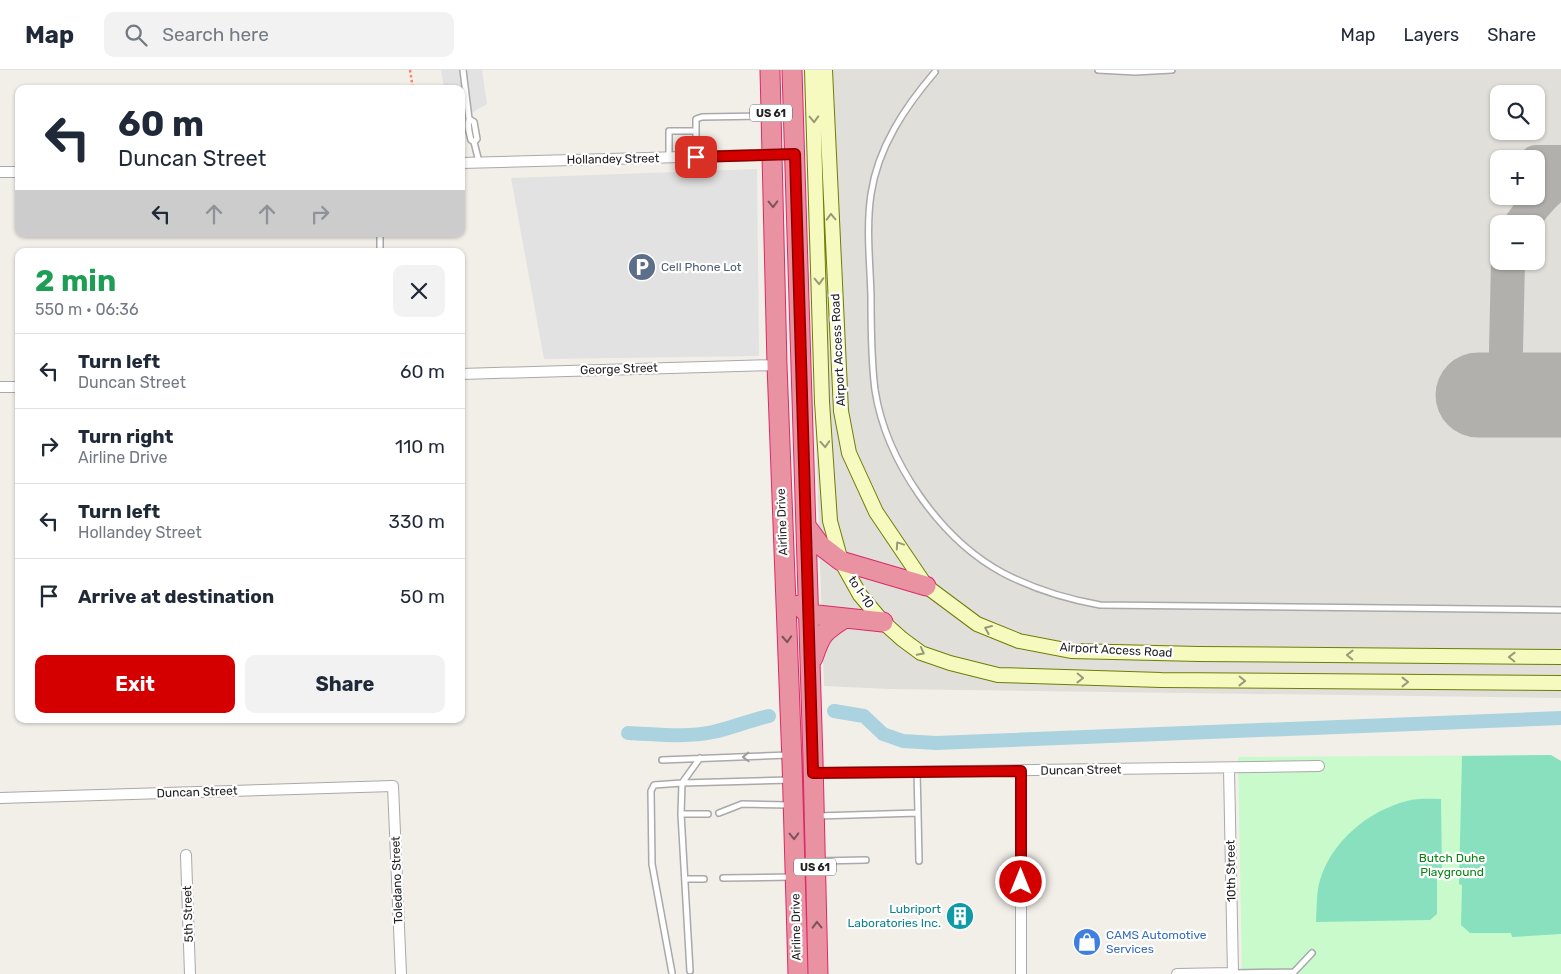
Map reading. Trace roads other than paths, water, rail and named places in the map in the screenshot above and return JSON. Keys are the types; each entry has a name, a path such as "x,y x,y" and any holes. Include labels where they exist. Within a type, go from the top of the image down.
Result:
{"highway":[{"name":"Airline Drive","path":"770,70 777,365 784,590 794,804 798,974"},
{"name":"Airline Drive","path":"792,70 818,974"},
{"path":"806,526 820,545 841,561 926,586"},
{"path":"784,590 808,614 883,622"},
{"path":"810,666 820,637 845,618"}],"main road":[{"name":"Airport Access Road","path":"812,70 822,402 830,520 841,561"},
{"name":"Airport Access Road","path":"826,70 841,411 849,453 876,512 926,586 977,624 1018,641 1071,650 1199,654 1561,657"},
{"name":"to I-10","path":"841,561 860,595 883,622"},
{"path":"883,622 921,654 998,675 1162,680 1561,683"}],"street":[{"name":"Hollandey Street","path":"465,163 795,154"},
{"path":"0,172 15,172"},
{"name":"George Street","path":"465,374 777,365"},
{"path":"0,387 15,386"},
{"name":"Duncan Street","path":"813,773 1319,766"},
{"name":"10th Street","path":"1229,768 1233,973"},
{"path":"1021,771 1021,974"},
{"name":"Duncan Street","path":"0,798 393,786"},
{"name":"Toledano Street","path":"393,786 401,974"},
{"name":"5th Street","path":"186,855 190,974"},
{"path":"1178,974 1233,973"}],"lane":[{"path":"463,70 465,85"},
{"path":"1098,70 1149,72 1172,70"},
{"path":"935,72 906,108 894,128 877,171 871,194 869,229 872,354 876,391 883,421 898,460 913,487 942,524 973,553 1002,573 1038,589 1070,600 1100,605 1561,610"},
{"path":"465,86 469,119 474,122 477,139 474,142 479,163"},
{"path":"696,157 696,119 702,117 771,116"},
{"path":"669,158 669,132 696,131"},
{"path":"662,760 792,755"},
{"path":"690,971 681,814 682,783 700,758"},
{"path":"917,772 919,861"},
{"path":"672,973 652,864 651,791 654,785 660,783 793,780"},
{"path":"719,813 742,804 794,804"},
{"path":"814,816 918,813"},
{"path":"681,814 708,814"},
{"path":"815,861 866,860"},
{"path":"723,878 795,877"},
{"path":"686,879 704,879"},
{"path":"1233,973 1294,972 1312,953"}],"waterway":[{"path":"834,711 864,716 883,734 903,741 936,743 1561,718"},
{"path":"628,733 702,734 769,716"}],"place":[{"name":"Cell Phone Lot","path":"642,267"},
{"name":"Lubriport Laboratories Inc.","path":"960,916"},
{"name":"CAMS Automotive Services","path":"1087,942"}],"park label":[{"name":"Butch Duhe Playground","path":"1452,865"}]}
